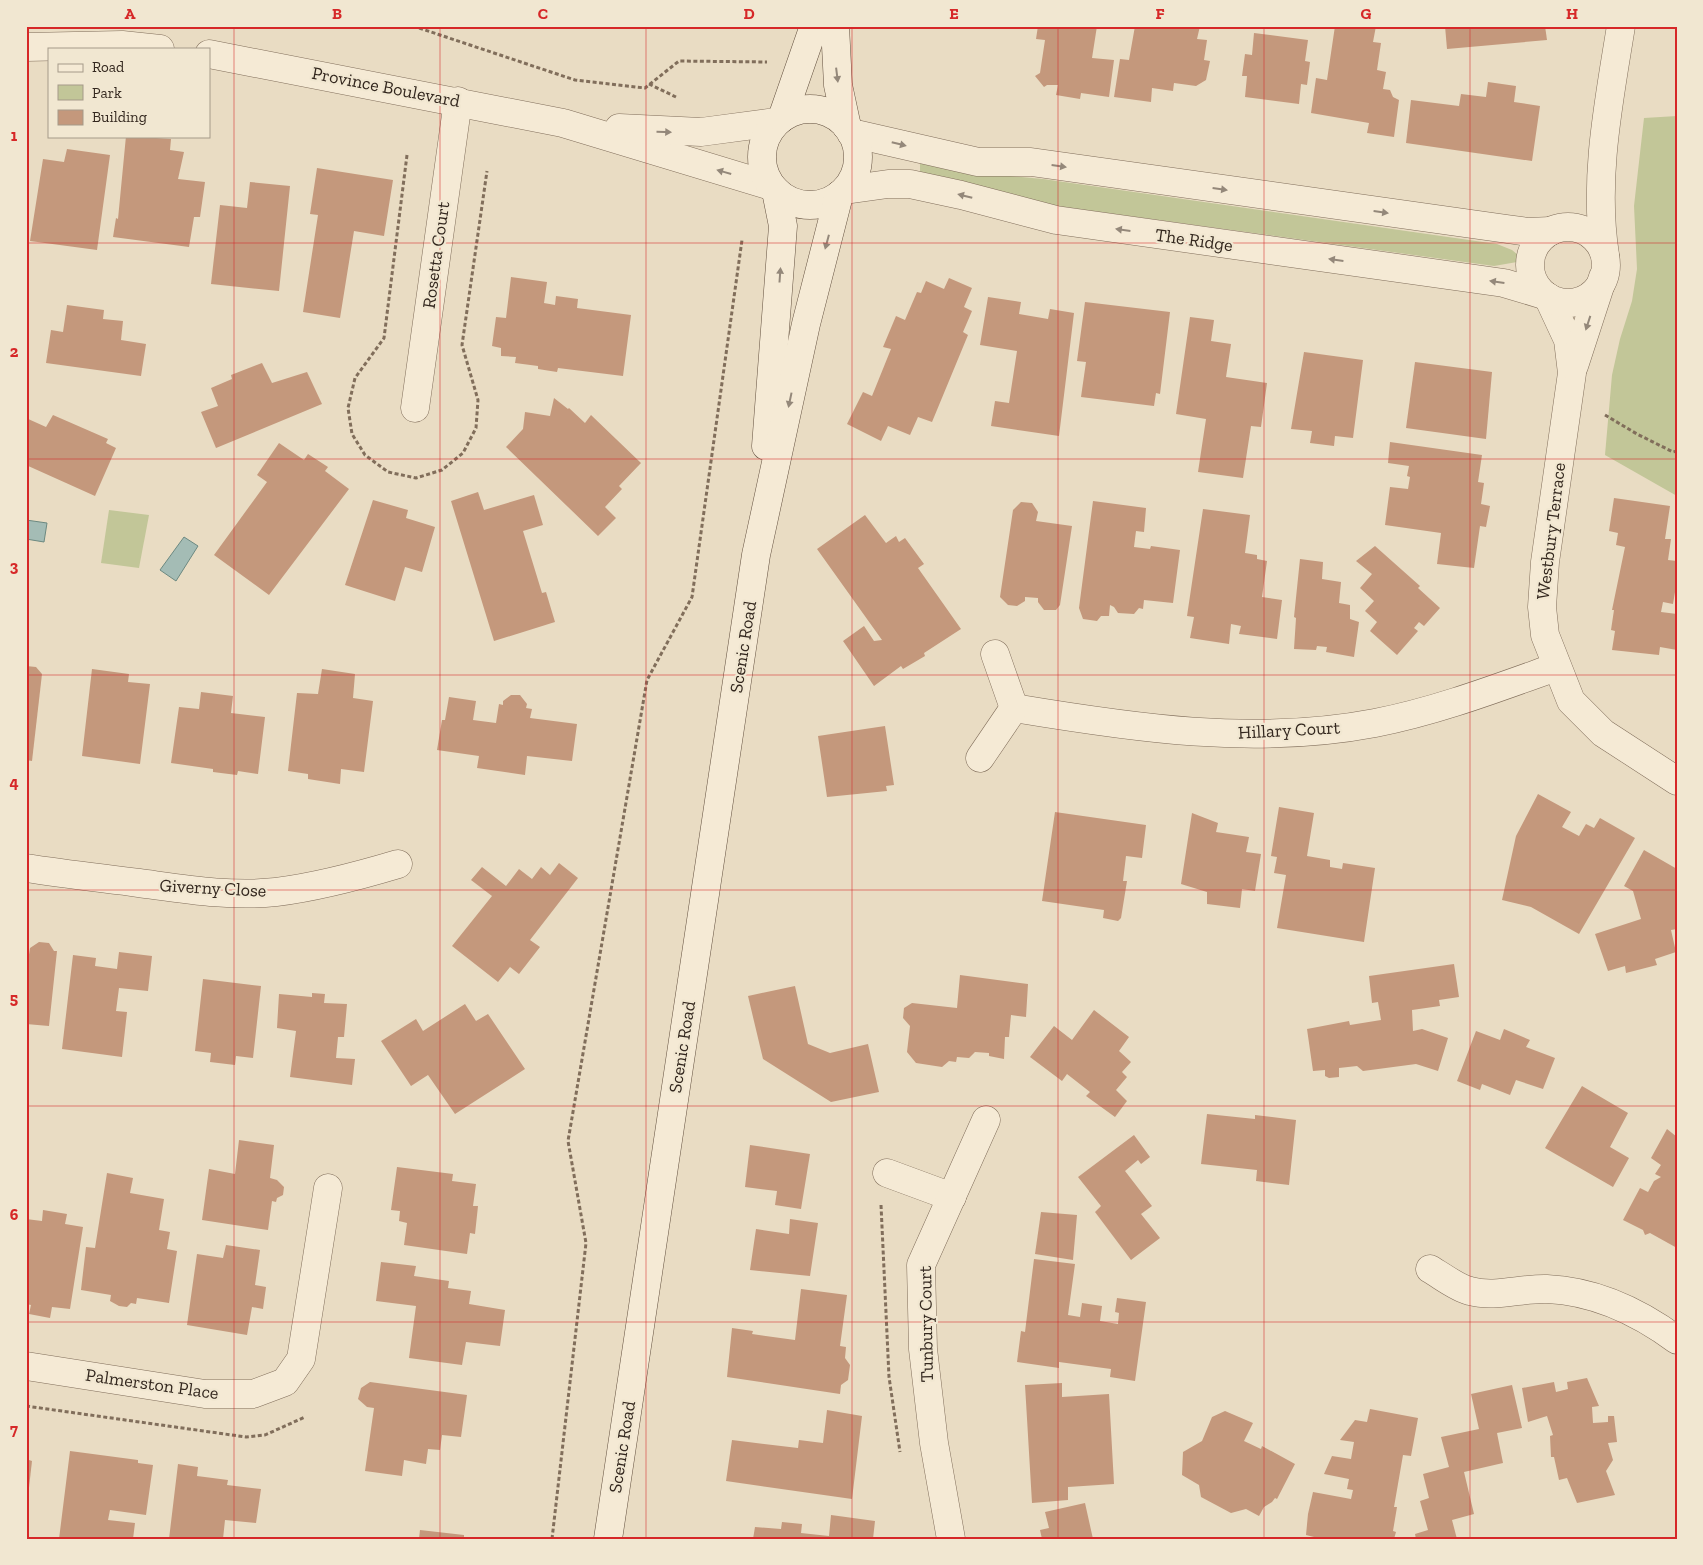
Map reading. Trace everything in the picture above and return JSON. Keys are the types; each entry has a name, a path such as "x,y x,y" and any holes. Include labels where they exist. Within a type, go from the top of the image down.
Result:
{"street":[{"name":"Scenic Road","path":"756,555 783,226 773,188 763,170 761,154 766,137 779,120 814,26"},
{"name":"Scenic Road","path":"608,1539 756,555 806,324 842,192 851,182 858,162 857,147 849,130 837,75 834,26"},
{"name":"Westbury Terrace","path":"1621,26 1601,168 1601,225 1604,268 1572,373 1545,562 1542,607 1545,635 1571,701 1603,733 1677,781"},
{"path":"26,47 122,45 150,48"},
{"name":"Province Boulevard","path":"210,54 458,101 563,123 773,188"},
{"name":"Rosetta Court","path":"415,408 458,101"},
{"path":"779,120 796,110 812,109 835,116 849,130 978,162 1031,162 1528,232 1577,228 1599,242 1604,268 1593,292 1578,301 1560,302 1546,296"},
{"name":"Province Boulevard","path":"563,123 643,131 701,132 779,120"},
{"name":"Westbury Terrace","path":"1572,373 1568,340 1546,296 1538,289 1531,273 1531,256 1538,241 1556,229 1581,206 1601,168"},
{"name":"The Ridge","path":"842,192 888,184 910,184 961,195 1056,220 1504,283 1546,296"},
{"path":"773,188 785,198 807,206 824,202 842,192"},
{"path":"980,758 1014,708 995,654"},
{"name":"Hillary Court","path":"1014,708 1119,726 1236,734 1299,733 1376,723 1446,705 1556,667"},
{"name":"Giverny Close","path":"26,868 184,890 237,893 274,892 306,887 361,875 398,864"},
{"name":"Tunbury Court","path":"951,1539 934,1443 923,1349 921,1265 986,1120"},
{"path":"887,1173 952,1197"},
{"name":"Palmerston Place","path":"26,1366 204,1394 253,1394 285,1382 301,1360 328,1188"},
{"path":"1430,1269 1470,1291 1508,1292 1545,1289 1572,1291 1597,1298 1652,1322 1677,1340"}],"path":[{"path":"413,26 575,80 644,88 678,61 775,62"},
{"path":"552,1539 586,1244 568,1141 647,680 692,596 742,240"},
{"path":"1605,415 1673,452 1677,450"}],"green space":[{"path":"1677,116 1677,496 1605,455 1612,375 1620,339 1632,301 1637,269 1634,206 1644,118"},
{"path":"920,162 990,174 1043,179 1497,244 1512,250 1518,255 1517,262 1494,266 1063,207 920,176"},
{"path":"109,510 149,515 139,568 101,563"}],"water":[{"path":"26,520 47,523 44,542 26,539"},
{"path":"184,537 198,546 176,581 160,570"}],"building":[{"path":"1038,26 1097,26 1092,58 1114,60 1109,97 1081,93 1080,99 1056,95 1058,85 1047,85 1044,87 1035,76 1040,73 1045,40 1036,39"},
{"path":"1135,26 1200,26 1197,39 1207,40 1204,60 1210,61 1206,80 1196,86 1174,83 1173,91 1152,88 1151,102 1114,97 1120,59 1129,60"},
{"path":"1335,26 1376,26 1373,42 1381,43 1377,70 1386,72 1383,89 1390,90 1393,97 1399,100 1394,137 1367,133 1369,123 1311,113 1316,78 1327,80"},
{"path":"1445,26 1545,26 1547,40 1447,49"},
{"path":"1254,33 1308,40 1305,61 1310,62 1307,85 1301,84 1299,104 1245,97 1247,76 1242,76 1245,54 1252,55"},
{"path":"1488,82 1516,86 1514,102 1540,106 1532,161 1406,143 1411,100 1459,106 1461,94 1486,97"},
{"path":"126,138 171,139 170,150 184,152 178,179 205,182 200,217 194,217 189,247 113,237 116,218 118,219"},
{"path":"67,149 110,155 97,250 30,241 43,159 64,162"},
{"path":"317,168 393,180 384,236 354,231 340,318 303,312 318,215 310,214"},
{"path":"250,182 290,186 279,291 211,284 220,205 247,208"},
{"path":"511,277 547,282 544,303 555,305 556,296 578,299 577,308 631,315 623,376 558,368 557,372 538,369 538,366 515,363 516,357 501,356 501,348 492,346 496,317 506,318"},
{"path":"949,278 972,288 964,307 972,311 963,332 968,335 932,422 918,417 910,435 888,426 881,441 847,424 863,392 872,396 891,349 883,347 896,316 905,320 917,292 921,293 926,281 944,289"},
{"path":"988,297 1021,302 1019,314 1048,319 1050,309 1074,313 1059,436 991,426 995,401 1009,403 1017,351 980,345"},
{"path":"1085,302 1170,312 1160,394 1156,393 1154,406 1081,397 1086,362 1077,361"},
{"path":"67,305 104,310 103,319 123,321 121,340 146,344 141,376 46,363 51,330 63,332"},
{"path":"1190,317 1214,320 1211,341 1231,344 1226,377 1267,383 1261,427 1251,426 1243,478 1198,472 1206,419 1176,414"},
{"path":"1304,352 1363,360 1353,438 1335,436 1334,446 1310,443 1312,431 1291,429"},
{"path":"1415,362 1492,372 1486,439 1406,428"},
{"path":"262,363 272,383 307,372 322,404 216,448 201,412 218,406 211,388 232,379 231,375"},
{"path":"554,398 569,408 585,423 591,415 641,463 619,486 622,489 605,507 616,518 598,536 506,447 523,429 525,412 550,416"},
{"path":"53,415 108,439 106,443 116,448 95,496 26,465 26,418 46,427"},
{"path":"1390,442 1482,455 1478,482 1484,483 1481,504 1490,506 1486,527 1480,526 1474,568 1437,564 1441,533 1385,525 1390,487 1408,489 1410,477 1407,476 1409,466 1388,463"},
{"path":"279,443 304,460 308,454 328,467 325,471 349,489 269,595 214,555 267,482 257,475"},
{"path":"478,492 484,510 534,495 543,525 523,531 542,593 546,592 555,622 494,641 451,501"},
{"path":"1614,498 1670,506 1665,539 1671,539 1668,560 1677,561 1677,580 1673,604 1663,602 1661,612 1677,614 1677,650 1660,647 1659,655 1612,650 1615,631 1611,630 1614,610 1612,610 1625,547 1616,545 1618,533 1609,531"},
{"path":"373,500 408,510 406,518 435,527 422,572 405,567 395,601 345,585"},
{"path":"1093,501 1146,508 1144,532 1136,531 1134,547 1150,549 1151,546 1180,550 1173,603 1144,600 1143,609 1139,608 1134,614 1118,613 1110,605 1109,616 1101,616 1097,621 1083,619 1079,608"},
{"path":"1021,502 1032,503 1038,512 1036,521 1072,526 1060,605 1056,610 1044,610 1038,602 1038,598 1025,597 1025,601 1017,606 1008,605 1000,597 1013,510"},
{"path":"1203,509 1250,515 1245,553 1257,555 1257,559 1267,561 1262,597 1282,600 1277,639 1239,634 1241,626 1231,624 1229,644 1190,638 1194,617 1187,616"},
{"path":"865,515 886,543 896,536 899,542 905,538 924,564 918,568 961,629 924,653 925,656 903,669 901,666 874,686 843,641 864,626 874,641 882,640 817,549"},
{"path":"1375,546 1420,586 1418,588 1440,608 1424,626 1419,622 1414,628 1418,631 1397,655 1370,631 1377,622 1365,611 1374,601 1360,588 1372,574 1356,561"},
{"path":"1300,559 1323,562 1322,579 1341,582 1339,603 1350,605 1350,619 1359,622 1354,657 1326,652 1327,647 1317,646 1316,650 1294,649 1296,618 1294,617"},
{"path":"26,666 36,667 42,674 32,761 26,760"},
{"path":"92,669 129,674 128,682 150,684 140,764 82,756"},
{"path":"322,669 355,674 353,698 373,701 364,772 341,769 340,784 308,779 308,774 288,771 297,693 318,694"},
{"path":"201,692 233,696 231,713 265,717 258,774 238,771 237,775 213,772 213,769 171,763 179,707 199,709"},
{"path":"511,695 520,695 527,704 526,708 532,709 530,718 577,724 572,761 527,756 525,775 477,768 479,756 437,750 442,720 445,720 449,697 476,701 473,720 496,723 499,704 503,705 503,701"},
{"path":"885,726 894,785 886,786 887,791 827,797 818,736"},
{"path":"1538,794 1571,812 1562,827 1579,836 1586,824 1594,828 1600,818 1635,838 1579,934 1531,907 1502,900 1516,836"},
{"path":"1279,807 1314,813 1307,856 1330,860 1330,867 1342,869 1343,863 1375,868 1364,942 1277,928 1286,875 1274,873 1277,857 1271,856"},
{"path":"1055,812 1146,825 1142,858 1126,856 1123,881 1127,881 1121,918 1118,921 1103,918 1104,910 1042,901"},
{"path":"1192,813 1218,823 1216,832 1249,837 1246,852 1261,854 1255,891 1242,889 1240,908 1207,904 1207,892 1181,884"},
{"path":"1644,850 1677,869 1677,929 1671,930 1676,952 1655,959 1657,965 1626,973 1625,966 1608,971 1595,934 1641,919 1633,891 1624,886"},
{"path":"559,863 578,878 530,940 540,947 519,974 510,967 498,982 452,946 492,896 471,880 482,867 506,886 519,869 532,879 541,867 550,875"},
{"path":"39,942 49,943 54,951 57,951 49,1026 26,1024 26,960 28,961 30,948"},
{"path":"119,952 152,956 148,991 119,988 116,1011 127,1012 122,1057 62,1049 73,955 96,958 95,966 117,969"},
{"path":"1454,964 1459,997 1439,1000 1440,1006 1412,1010 1413,1031 1422,1029 1448,1038 1438,1071 1416,1064 1363,1071 1357,1066 1339,1068 1339,1077 1329,1078 1325,1076 1325,1070 1313,1071 1307,1029 1349,1021 1350,1025 1381,1020 1378,1002 1372,1003 1369,976"},
{"path":"960,975 1028,984 1026,1017 1011,1015 1009,1037 1005,1037 1004,1059 989,1056 989,1053 975,1052 969,1058 957,1057 956,1062 949,1061 942,1067 916,1063 907,1052 910,1026 903,1018 904,1008 912,1003 957,1008"},
{"path":"203,979 261,986 253,1058 236,1056 235,1065 210,1062 211,1053 195,1051"},
{"path":"795,986 808,1044 830,1053 868,1044 879,1092 831,1102 763,1059 748,996"},
{"path":"312,993 325,994 324,1003 347,1004 344,1037 338,1037 336,1058 355,1059 352,1085 290,1077 296,1031 277,1028 279,994 312,997"},
{"path":"465,1004 476,1021 488,1014 525,1069 455,1114 428,1075 411,1086 381,1041 416,1019 423,1031"},
{"path":"1094,1010 1129,1037 1119,1051 1131,1062 1122,1072 1127,1077 1116,1090 1127,1101 1115,1117 1086,1096 1090,1092 1067,1074 1062,1081 1030,1057 1054,1026 1072,1040"},
{"path":"1504,1029 1530,1040 1526,1047 1555,1058 1543,1089 1516,1080 1510,1095 1482,1084 1480,1090 1457,1081 1476,1031 1500,1040"},
{"path":"1582,1086 1628,1113 1610,1147 1629,1158 1613,1187 1545,1148"},
{"path":"1207,1114 1255,1119 1255,1115 1296,1120 1289,1185 1256,1181 1257,1170 1201,1164"},
{"path":"1667,1129 1677,1137 1677,1248 1650,1233 1645,1235 1643,1230 1623,1220 1640,1188 1648,1192 1654,1181 1661,1177 1655,1174 1661,1165 1651,1158"},
{"path":"1134,1135 1150,1157 1141,1164 1138,1160 1125,1171 1152,1206 1141,1214 1160,1238 1131,1260 1095,1212 1101,1206 1078,1177"},
{"path":"239,1140 274,1145 270,1178 277,1180 284,1187 283,1195 277,1198 276,1202 272,1201 268,1230 202,1220 209,1169 235,1174"},
{"path":"750,1145 810,1154 801,1209 775,1205 777,1191 745,1187"},
{"path":"397,1167 453,1174 452,1181 476,1184 473,1206 478,1206 475,1234 470,1233 467,1254 404,1245 407,1223 399,1221 400,1211 391,1210"},
{"path":"107,1173 133,1178 130,1193 164,1199 159,1230 170,1232 167,1249 177,1251 169,1303 137,1298 136,1304 131,1303 127,1307 119,1306 110,1301 111,1295 81,1290 86,1247 95,1248"},
{"path":"43,1210 67,1214 65,1224 83,1227 70,1309 52,1307 50,1318 29,1314 31,1305 26,1304 26,1219 42,1221"},
{"path":"1041,1212 1077,1215 1073,1260 1035,1254"},
{"path":"790,1219 818,1223 810,1276 750,1270 756,1229 789,1234"},
{"path":"226,1245 260,1250 255,1285 266,1287 263,1309 252,1307 247,1335 187,1325 197,1254 223,1258"},
{"path":"1034,1259 1075,1264 1068,1315 1080,1317 1082,1303 1102,1306 1100,1321 1118,1324 1119,1313 1115,1312 1117,1298 1146,1302 1135,1381 1110,1377 1111,1369 1059,1362 1059,1368 1017,1362 1021,1331 1025,1332"},
{"path":"381,1262 416,1266 414,1276 449,1281 448,1288 471,1291 469,1304 505,1310 500,1346 466,1342 462,1365 409,1358 416,1306 376,1301"},
{"path":"801,1289 847,1295 840,1346 846,1347 845,1358 850,1365 848,1380 841,1385 840,1394 727,1377 732,1328 753,1331 752,1334 795,1340"},
{"path":"1587,1378 1599,1406 1592,1407 1593,1423 1608,1422 1608,1416 1614,1416 1617,1442 1608,1443 1613,1460 1606,1471 1615,1495 1577,1503 1567,1478 1559,1480 1554,1457 1551,1457 1550,1436 1553,1435 1547,1416 1528,1422 1522,1388 1554,1382 1556,1392 1568,1389 1567,1382"},
{"path":"370,1382 467,1395 461,1437 442,1435 440,1450 428,1449 426,1464 404,1460 402,1476 365,1471 374,1408 367,1407 358,1399 361,1388"},
{"path":"1062,1383 1062,1397 1109,1394 1114,1484 1068,1487 1068,1500 1032,1503 1025,1385"},
{"path":"1512,1385 1522,1428 1497,1433 1503,1463 1464,1472 1474,1514 1452,1520 1457,1539 1416,1539 1415,1534 1428,1530 1420,1501 1429,1498 1423,1474 1449,1467 1441,1437 1479,1429 1471,1394"},
{"path":"1370,1409 1418,1418 1411,1456 1403,1455 1394,1507 1397,1507 1393,1531 1396,1532 1394,1539 1322,1539 1306,1535 1313,1492 1351,1499 1353,1490 1347,1489 1349,1479 1324,1474 1332,1456 1351,1459 1354,1442 1340,1440 1355,1420 1367,1422"},
{"path":"827,1410 862,1416 852,1499 726,1481 732,1440 798,1448 799,1440 823,1443"},
{"path":"1225,1411 1253,1423 1244,1441 1261,1449 1262,1446 1295,1464 1277,1499 1275,1498 1264,1507 1259,1516 1246,1509 1231,1513 1201,1497 1199,1485 1182,1475 1183,1452 1202,1441 1212,1417"},
{"path":"70,1451 138,1460 138,1463 153,1465 146,1515 110,1510 108,1520 135,1523 133,1539 59,1539"},
{"path":"26,1459 32,1461 27,1505 26,1505"},
{"path":"178,1464 198,1467 197,1476 228,1480 227,1485 261,1489 256,1523 225,1520 223,1539 169,1539"},
{"path":"1085,1503 1093,1539 1042,1539 1040,1530 1049,1528 1045,1512"},
{"path":"831,1515 875,1521 873,1539 753,1539 755,1527 781,1529 782,1522 802,1524 801,1533 829,1536"},
{"path":"420,1530 464,1535 464,1539 419,1539"}]}
